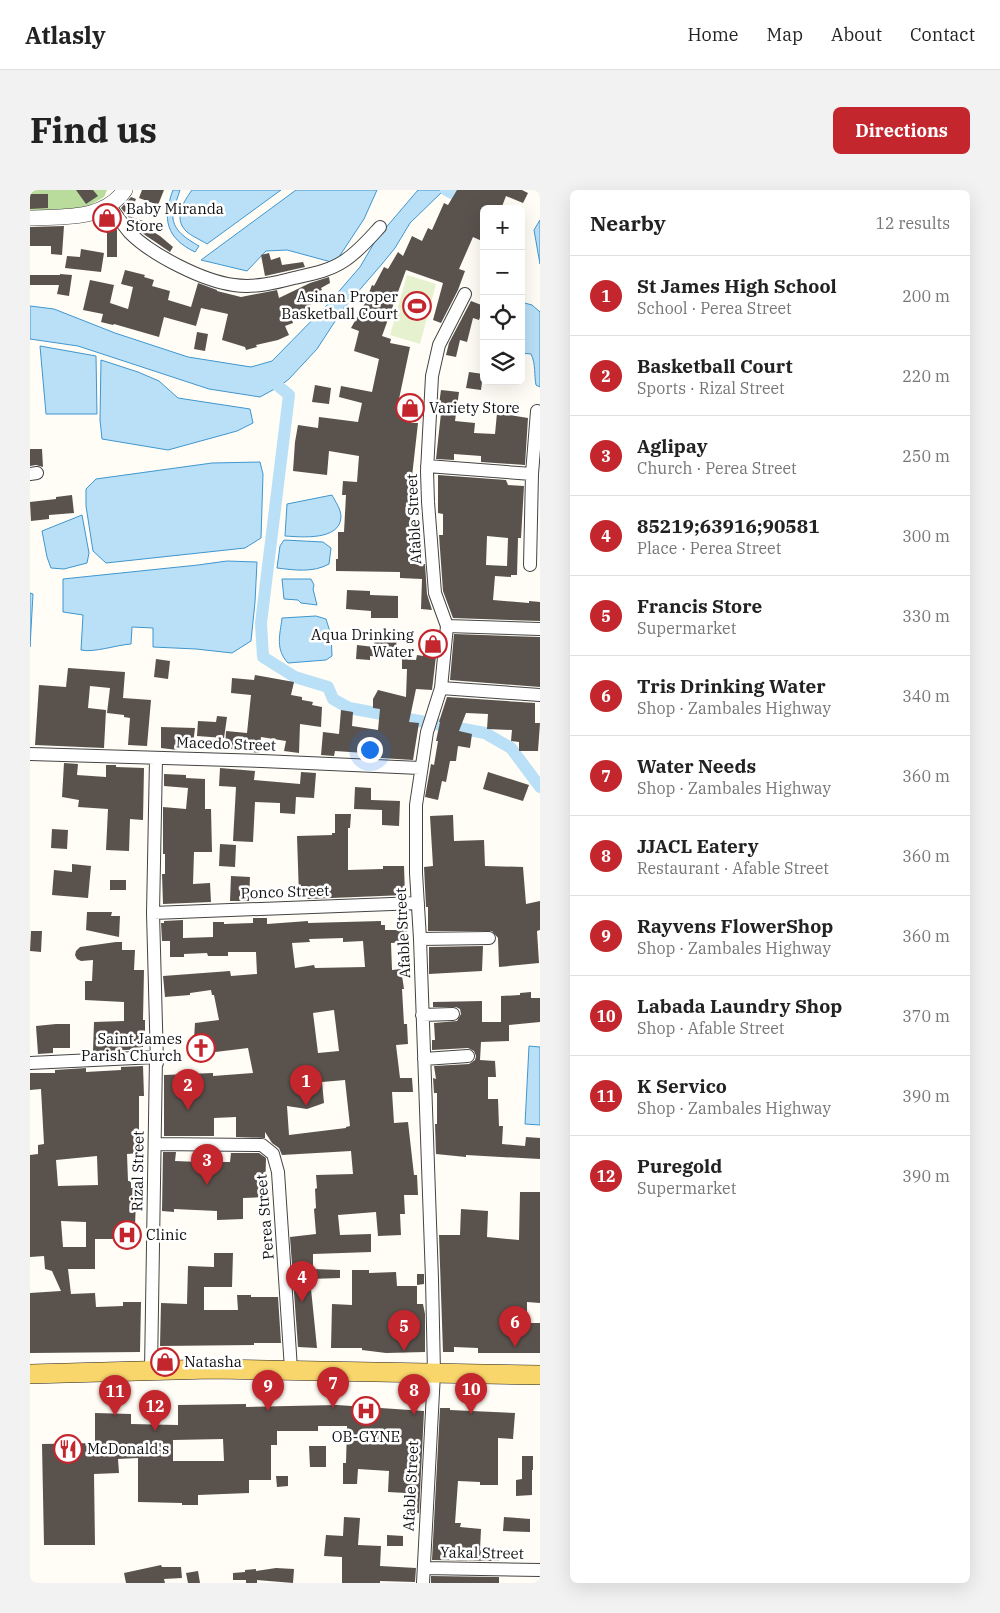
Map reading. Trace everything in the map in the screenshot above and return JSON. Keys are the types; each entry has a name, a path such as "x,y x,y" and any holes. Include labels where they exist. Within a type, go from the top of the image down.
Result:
{"main road":[{"path":"30,1374 151,1370 291,1370 540,1376"}],"street":[{"path":"30,218 82,216 96,212 110,205 125,190"},
{"path":"110,205 130,233 154,251 180,266 233,285 261,285 326,270 358,250 380,227"},
{"name":"Afable Street","path":"424,1583 434,1373 420,939 416,873 416,816 420,768 427,732 441,688 448,626 435,593 427,466 435,359 442,336 465,294"},
{"path":"530,565 532,474 537,411"},
{"path":"427,466 532,474"},
{"path":"448,626 540,629"},
{"path":"441,688 540,695"},
{"name":"Macedo Street","path":"30,754 420,768"},
{"name":"Rizal Street","path":"151,1370 156,1060 153,913 156,759"},
{"name":"Ponco Street","path":"153,913 418,903"},
{"path":"420,939 489,938"},
{"path":"422,1014 452,1014"},
{"path":"424,1059 468,1056"},
{"path":"30,1063 156,1060"},
{"name":"Perea Street","path":"155,1144 262,1146 273,1154 278,1172 291,1370"},
{"name":"Yakal Street","path":"424,1568 485,1577 540,1570"}],"green space":[{"path":"30,190 107,190 104,197 82,210 30,213"},
{"path":"407,275 436,284 420,344 390,335"}],"water":[{"path":"173,190 180,190 175,204 173,219 177,229 199,246 195,252 185,247 172,234 169,227 167,219"},
{"path":"192,190 281,190 207,244 186,231 180,221 183,204"},
{"path":"296,190 377,190 364,219 335,263 287,250 266,251 247,271 201,260"},
{"path":"418,190 444,190 410,223 395,248 343,309 317,349 289,379 260,397 209,389 78,346 30,339 30,306 54,309 115,333 188,357 251,367 272,361 328,304 360,267 377,238"},
{"path":"540,220 540,264 534,230"},
{"path":"525,303 532,305 540,312 540,387 536,385 531,354 525,353"},
{"path":"40,346 96,356 97,414 46,414"},
{"path":"101,360 159,381 178,398 250,409 253,423 237,431 168,450 102,439 100,420"},
{"path":"260,462 263,474 261,538 245,548 106,563 93,551 86,506 86,489 96,479 212,463"},
{"path":"332,495 341,514 339,525 334,530 319,536 285,536 287,504"},
{"path":"82,515 89,553 87,563 64,569 51,568 42,531"},
{"path":"284,540 323,542 331,548 329,564 310,570 277,568 280,546"},
{"path":"227,561 257,562 251,641 232,653 153,647 153,628 132,627 131,644 86,651 81,650 83,615 63,612 63,579"},
{"path":"282,579 311,579 314,585 313,589 317,605 301,603 298,600 284,599"},
{"path":"30,593 33,594 30,647"},
{"path":"316,616 326,619 331,635 332,656 326,660 288,663 280,647 282,618"},
{"path":"529,1046 540,1047 540,1125 525,1124"}],"building":[{"path":"76,190 93,190 98,196 86,204"},
{"path":"142,190 164,190 158,205 139,198"},
{"path":"457,190 522,190 528,193 523,203 506,196 503,205 480,205 480,240 473,237 459,269 465,271 458,290 441,323 433,320 443,283 406,270 382,336 391,339 390,343 410,347 399,399 414,401 411,423 418,423 409,503 411,504 410,564 425,564 427,594 432,610 421,609 422,579 400,578 400,572 336,571 338,532 344,532 346,495 342,495 343,481 357,482 359,456 329,451 327,475 293,471 298,425 318,428 319,417 358,422 362,403 339,397 341,386 372,392 379,359 354,351 359,331 351,328 365,303 372,285 374,286 384,267 388,269 398,252 403,256 412,236 422,241 428,228 432,230 444,203 448,205"},
{"path":"30,194 48,194 48,208 30,209"},
{"path":"131,197 136,199 129,216 143,221 142,225 173,247 170,252 136,227 121,208"},
{"path":"108,217 117,230 117,257 107,257 105,221 100,219"},
{"path":"64,226 62,255 51,254 51,246 30,246 30,227"},
{"path":"81,249 104,253 101,272 65,268 67,256 80,257"},
{"path":"269,253 271,260 280,257 282,265 303,262 305,267 265,276 261,255"},
{"path":"125,270 145,275 144,277 154,280 152,286 170,291 168,300 191,307 198,283 217,291 241,297 277,290 279,298 310,283 329,277 330,283 321,288 322,290 310,294 314,303 305,307 307,311 292,319 293,323 285,326 289,335 246,350 245,347 222,340 228,314 201,308 196,326 164,317 159,337 101,322 103,314 83,310 90,280 114,285 110,303 128,309 133,287 121,284"},
{"path":"30,275 72,275 69,296 57,294 59,285 30,285"},
{"path":"471,301 480,304 479,320 473,318 467,342 460,340 456,357 446,355 449,343"},
{"path":"197,332 208,334 205,351 194,349"},
{"path":"469,372 480,374 481,390 466,388"},
{"path":"315,385 331,388 329,404 312,402"},
{"path":"441,390 459,392 455,421 475,423 474,433 495,434 497,413 528,418 525,465 481,462 481,456 454,454 454,460 436,459 442,404 439,404"},
{"path":"30,449 42,449 43,467 30,466"},
{"path":"438,475 506,480 508,485 524,486 521,538 518,538 517,575 511,575 511,577 495,576 493,600 540,602 540,621 453,618 443,591 439,535 443,535 443,514 438,513","holes":["487,536 508,538 507,566 486,565"]},
{"path":"72,495 74,513 49,515 49,519 31,521 30,502"},
{"path":"347,590 370,591 370,595 398,596 398,618 371,618 371,611 346,609"},
{"path":"454,634 540,637 540,687 450,680"},
{"path":"375,636 397,638 395,658 370,656 370,660 356,659 357,645 374,647"},
{"path":"424,638 438,639 432,690 416,689 409,722 419,723 413,760 365,757 365,753 335,751 334,756 321,755 323,732 339,734 341,710 353,712 352,726 378,730 380,709 373,708 373,699 378,690 406,697 407,669 402,669 402,659 416,660 417,655 423,656"},
{"path":"156,659 170,661 168,679 154,677"},
{"path":"68,668 125,672 123,698 151,700 147,746 128,745 130,718 124,717 124,715 107,713 110,688 90,686 88,708 106,710 104,748 35,745 39,685 66,687"},
{"path":"255,675 294,682 291,695 302,697 302,700 313,702 312,705 322,707 321,727 300,724 299,753 284,751 286,741 261,737 259,753 225,748 226,731 247,733 251,695 231,693 232,678 254,680"},
{"path":"447,697 535,703 535,723 540,723 538,751 519,751 519,742 511,741 512,730 487,729 488,714 466,713 459,731 472,734 470,748 458,746 456,761 450,761 446,782 442,781 438,800 425,797 431,764 434,765 439,722"},
{"path":"217,716 227,717 224,738 197,736 198,721 216,722"},
{"path":"161,727 195,728 193,744 178,743 177,750 161,748"},
{"path":"64,763 78,764 77,775 106,777 106,765 144,768 143,820 130,819 129,851 106,850 108,809 78,807 79,800 62,797"},
{"path":"220,768 255,771 254,780 300,784 301,772 316,773 314,798 296,797 295,814 280,813 280,803 255,802 253,842 233,841 236,787 219,786"},
{"path":"488,772 529,785 523,801 483,789"},
{"path":"164,774 186,775 186,778 205,779 205,809 211,809 212,852 194,852 193,884 210,883 211,902 163,904 162,874 165,874 165,854 163,854 163,807 186,809 188,788 164,786"},
{"path":"355,787 371,788 371,800 400,801 399,826 382,825 382,810 354,809"},
{"path":"335,814 351,814 350,828 348,828 348,870 404,866 405,895 307,899 307,895 299,896 297,836 332,835 332,833 335,833"},
{"path":"453,815 454,841 484,840 485,866 523,867 526,904 540,901 540,930 537,931 539,963 499,967 498,938 492,931 428,931 424,867 433,866 430,816"},
{"path":"52,829 68,830 67,849 51,848"},
{"path":"220,844 236,845 235,867 219,866"},
{"path":"72,864 91,866 88,898 52,895 54,870 72,872"},
{"path":"231,876 250,877 249,901 230,901"},
{"path":"110,880 126,880 126,890 110,890"},
{"path":"87,912 112,912 111,916 120,916 119,937 86,930"},
{"path":"253,918 267,918 267,924 308,921 308,923 381,921 381,925 385,925 385,930 407,930 407,942 391,943 392,970 401,969 404,989 402,989 404,1024 407,1024 408,1044 396,1045 400,1078 412,1078 413,1092 392,1092 394,1123 408,1122 414,1175 417,1175 418,1195 404,1195 405,1214 400,1214 401,1235 378,1236 376,1212 338,1215 340,1235 371,1234 371,1252 313,1254 313,1269 340,1270 340,1278 310,1279 317,1348 298,1347 290,1237 316,1234 314,1209 316,1208 316,1175 353,1174 351,1151 282,1155 279,1148 272,1143 265,1132 265,1138 236,1137 236,1117 214,1118 214,1136 164,1136 164,1075 213,1073 213,1076 253,1073 248,1048 199,1054 194,1039 195,1023 219,1020 214,995 212,995 211,990 190,993 190,995 165,997 163,976 230,971 231,976 257,974 256,952 228,952 228,956 208,956 207,953 184,954 184,957 170,957 170,941 162,941 161,923 164,923 164,921 183,920 183,938 213,937 213,922 224,922 224,924 253,923","holes":["343,938 343,942 363,941 365,967 315,968 314,965 295,968 292,943 310,942 309,939","334,1010 339,1051 318,1053 313,1013","345,1080 350,1126 289,1135 287,1106 307,1109 324,1103 322,1082"]},
{"path":"31,931 42,931 41,952 30,951"},
{"path":"122,942 122,950 135,950 134,970 144,970 143,1020 145,1020 145,1032 143,1032 143,1049 93,1052 94,1022 124,1021 124,1002 85,1000 85,981 92,981 93,960 81,961 75,955 80,947"},
{"path":"483,946 482,971 429,974 429,947"},
{"path":"531,992 531,998 540,998 540,1022 509,1025 509,1041 481,1042 480,1060 495,1061 496,1077 488,1077 488,1099 498,1099 499,1126 503,1126 502,1144 525,1146 526,1137 540,1138 540,1159 466,1155 466,1157 436,1154 437,1093 434,1093 433,1078 436,1079 434,1066 469,1064 475,1060 476,1056 474,1051 468,1048 432,1050 432,1040 435,1040 434,1023 457,1021 461,1014 460,1009 456,1007 433,1007 433,1002 482,1001 482,1022 501,1022 501,996 520,995 520,993"},
{"path":"70,1024 70,1048 53,1048 53,1053 38,1054 36,1026"},
{"path":"143,1066 144,1096 139,1096 139,1139 141,1153 127,1154 128,1181 131,1181 131,1188 138,1188 135,1226 137,1226 137,1239 95,1239 95,1269 68,1269 71,1294 95,1293 96,1307 123,1306 123,1302 141,1302 140,1352 30,1353 30,1293 61,1291 52,1271 45,1269 44,1256 30,1257 30,1155 38,1154 38,1145 44,1144 41,1089 30,1090 30,1073 55,1073 55,1070 86,1068 86,1072 121,1070 121,1067","holes":["97,1156 98,1185 58,1186 56,1160","61,1221 86,1222 86,1247 63,1247"]},
{"path":"163,1152 176,1152 175,1161 200,1162 230,1162 231,1153 259,1153 266,1158 265,1197 243,1198 243,1219 217,1220 217,1211 174,1209 174,1212 162,1211"},
{"path":"520,1192 540,1192 540,1303 527,1302 527,1323 540,1323 540,1353 478,1353 478,1348 454,1347 454,1352 443,1352 439,1235 460,1235 461,1209 488,1211 487,1237 519,1240"},
{"path":"214,1253 233,1253 232,1287 204,1287 204,1310 238,1310 237,1295 278,1297 281,1343 160,1346 161,1303 187,1304 188,1266 214,1267"},
{"path":"352,1270 369,1270 369,1273 396,1272 397,1286 417,1286 417,1304 423,1304 425,1314 425,1352 386,1353 362,1350 362,1348 331,1348 332,1304 352,1305"},
{"path":"417,1274 424,1274 424,1284 417,1285"},
{"path":"246,1404 246,1407 337,1405 424,1411 419,1513 405,1513 406,1493 388,1492 389,1471 358,1469 357,1484 343,1484 343,1463 346,1463 347,1426 318,1426 318,1431 277,1431 277,1445 271,1445 271,1480 249,1480 249,1493 198,1495 198,1505 138,1502 138,1458 118,1459 119,1473 94,1474 95,1545 44,1545 42,1444 95,1443 95,1413 131,1414 131,1424 178,1425 178,1405","holes":["223,1439 224,1461 173,1461 173,1440"]},
{"path":"440,1408 515,1413 513,1439 498,1438 498,1485 480,1485 480,1482 458,1481 455,1523 461,1523 460,1527 481,1529 480,1550 499,1550 499,1561 432,1560"},
{"path":"309,1446 326,1446 326,1467 310,1467"},
{"path":"522,1456 533,1456 532,1495 516,1496 516,1480 522,1479"},
{"path":"276,1476 288,1476 288,1486 277,1487"},
{"path":"344,1517 360,1518 358,1545 381,1546 380,1566 416,1568 415,1582 342,1583 342,1557 324,1556 326,1535 343,1536"},
{"path":"504,1517 530,1519 530,1532 503,1531"},
{"path":"387,1535 403,1536 403,1546 387,1546"},
{"path":"161,1565 162,1567 181,1567 182,1578 164,1579 165,1583 126,1583 124,1573"},
{"path":"276,1568 294,1569 293,1583 257,1580 257,1583 246,1583 246,1580 233,1580 233,1573 245,1572 245,1570 256,1569 256,1571"},
{"path":"198,1571 200,1583 188,1583 186,1573"},
{"path":"431,1576 499,1577 499,1583 431,1583"}],"waterway":[{"path":"446,190 469,202"},
{"path":"270,379 289,395 261,623 263,657 295,677 328,687 333,699 349,708 485,733 511,748 540,787"}],"place":[{"name":"Baby Miranda Store","path":"107,218"},
{"name":"Asinan Proper Basketball Court","path":"417,306"},
{"name":"Variety Store","path":"410,408"},
{"name":"Aqua Drinking Water","path":"433,644"},
{"name":"Saint James Parish Church","path":"201,1048"},
{"name":"St James High School","path":"306,1106"},
{"name":"Basketball Court","path":"188,1110"},
{"name":"Aglipay","path":"207,1185"},
{"name":"Clinic","path":"127,1235"},
{"name":"85219;63916;90581","path":"302,1302"},
{"name":"Tris Drinking Water","path":"515,1347"},
{"name":"Francis Store","path":"404,1351"},
{"name":"Natasha","path":"165,1362"},
{"name":"Water Needs","path":"333,1408"},
{"name":"Rayvens FlowerShop","path":"268,1411"},
{"name":"OB-GYNE","path":"366,1411"},
{"name":"Labada Laundry Shop","path":"471,1414"},
{"name":"JJACL Eatery","path":"414,1415"},
{"name":"K Servico","path":"115,1416"},
{"name":"Puregold","path":"155,1431"},
{"name":"McDonald's","path":"68,1449"}]}
